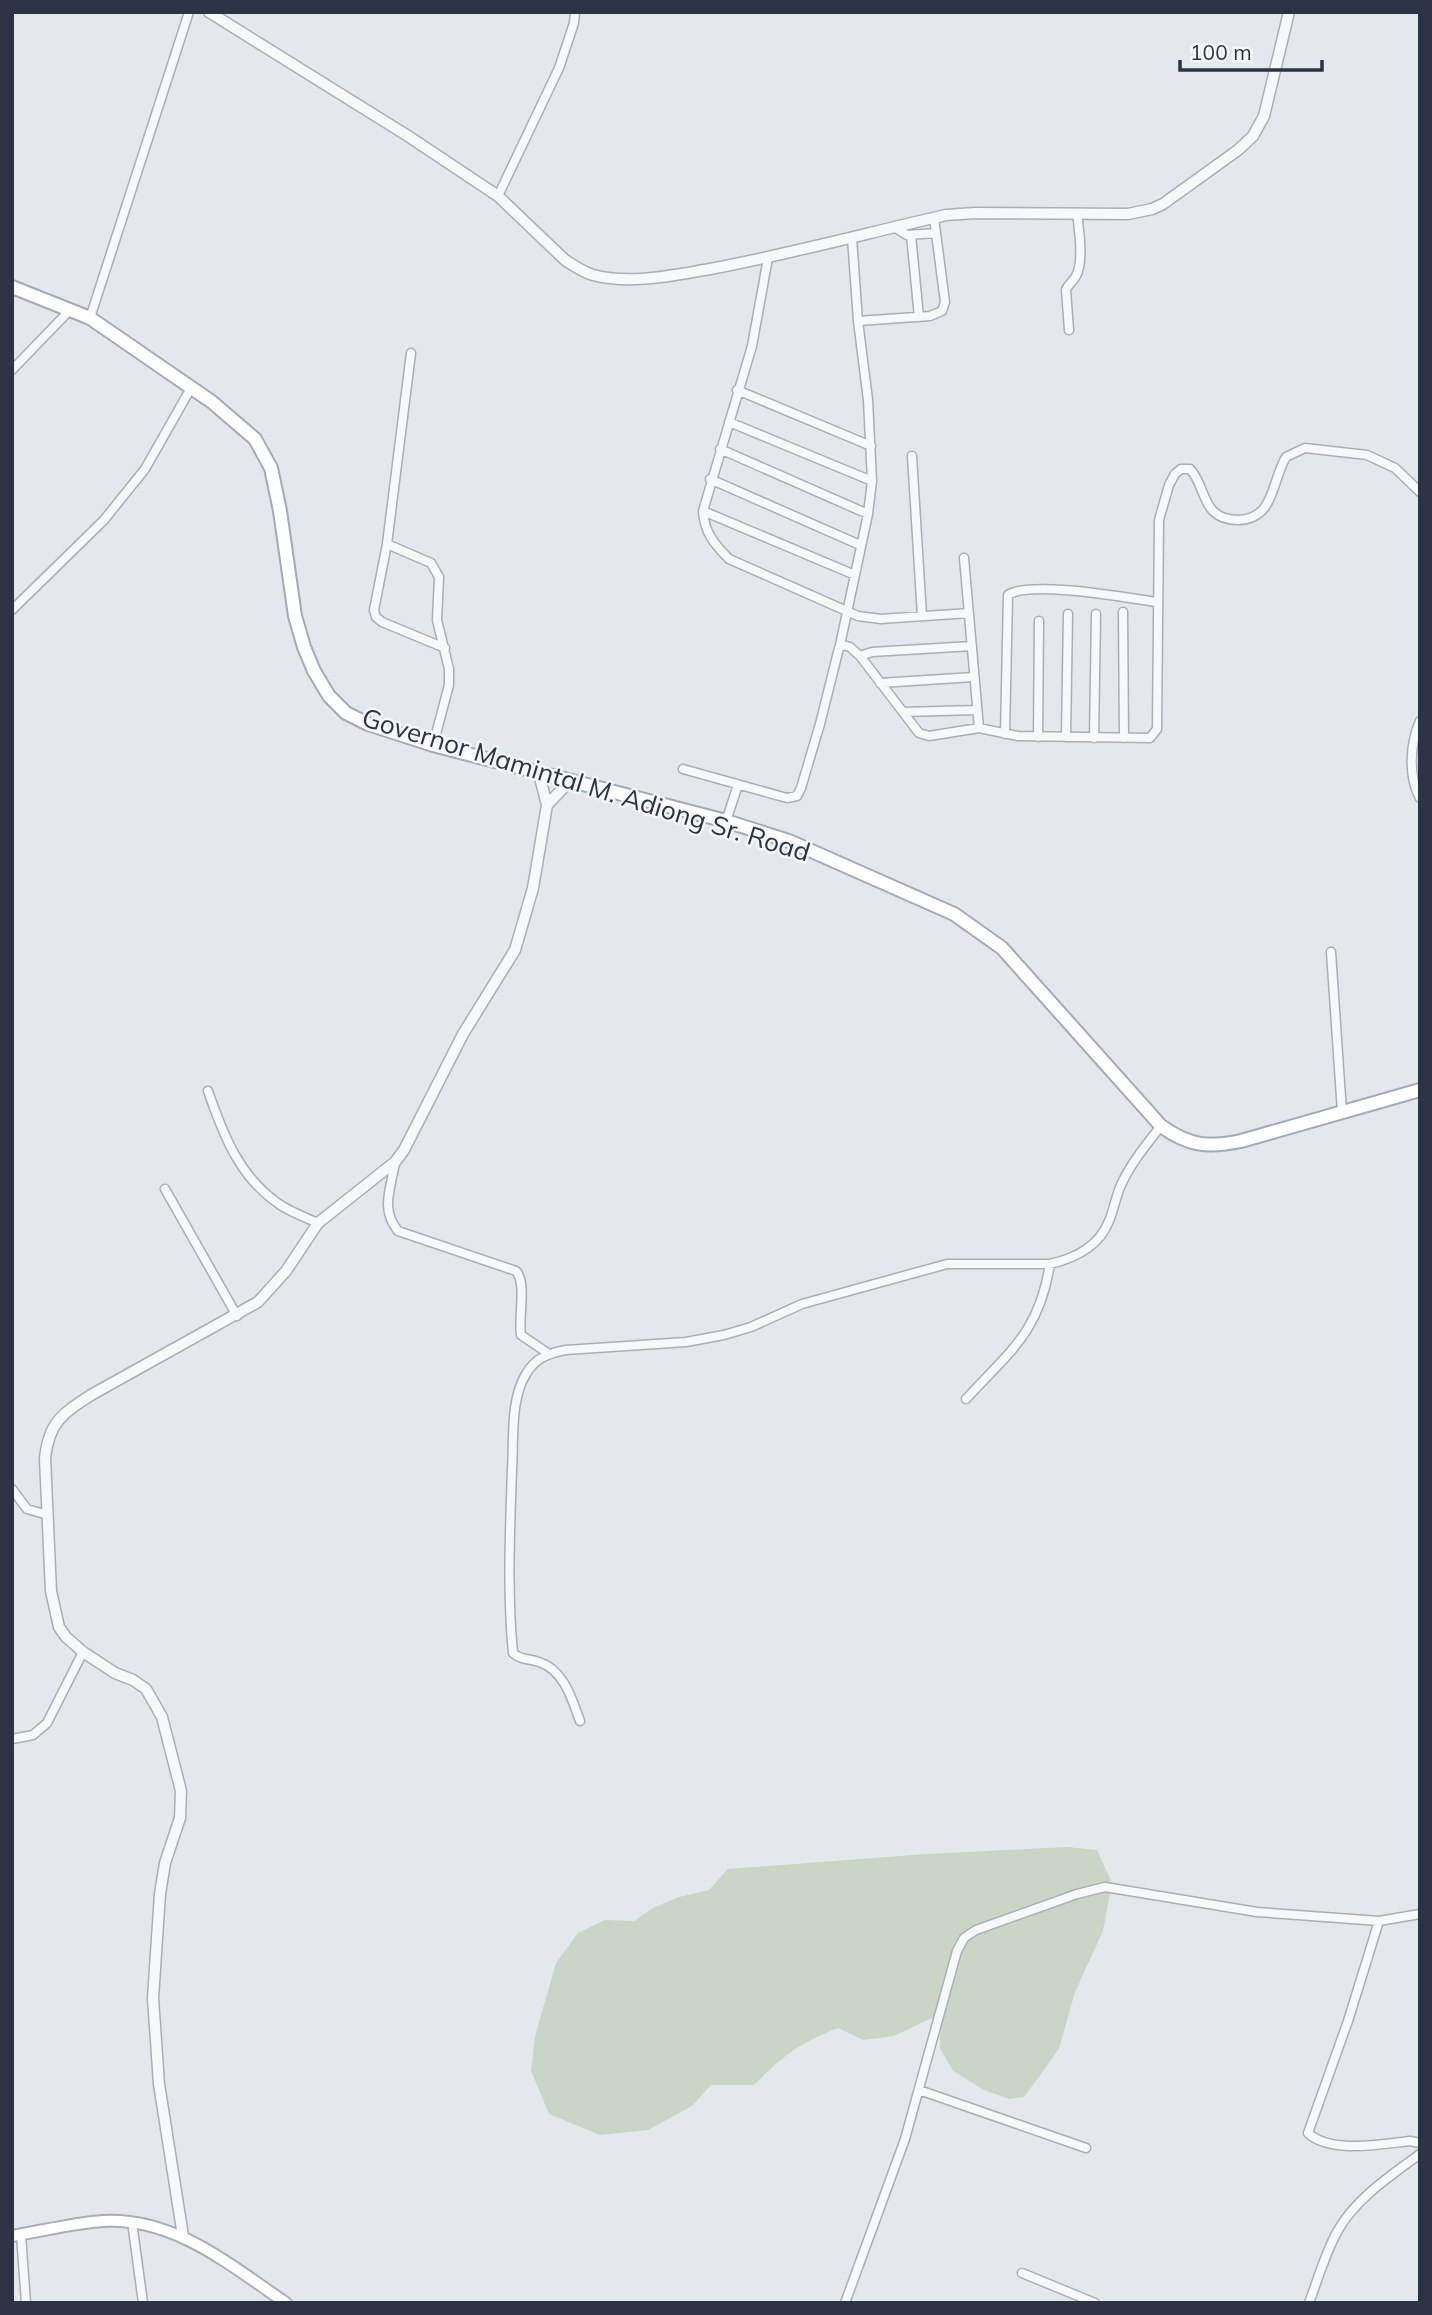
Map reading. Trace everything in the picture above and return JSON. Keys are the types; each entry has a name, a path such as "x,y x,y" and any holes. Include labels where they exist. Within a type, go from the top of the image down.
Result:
{"main road":[{"name":"Governor Mamintal M. Adiong Sr. Road","path":"12,287 90,318 212,402 255,439 271,468 295,615 304,646 314,671 329,696 346,713 368,724 433,745 726,821 789,841 931,904 977,929 1002,948 1161,1126 1176,1137 1196,1144 1216,1146 1420,1090"},
{"path":"17,2236 102,2221 157,2226 183,2236 286,2303"}],"street":[{"path":"90,318 189,12"},
{"path":"209,12 498,195 565,260 592,275 611,278 685,273 768,258 933,218 975,213 1128,214 1152,209 1178,195 1253,136 1264,116 1289,12"},
{"path":"498,195 559,68 575,12"},
{"path":"1069,330 1066,290 1079,267 1077,213"},
{"path":"858,321 919,317 937,314 944,307 933,218"},
{"path":"894,227 904,234 936,233"},
{"path":"911,235 919,317"},
{"path":"683,769 790,798 799,793 821,724 868,514 872,481 868,400 858,321 852,238"},
{"path":"768,258 752,346 702,511 707,533 729,559 868,619 969,613"},
{"path":"12,370 70,310"},
{"path":"411,354 387,544 374,610 376,617 382,622 445,648"},
{"path":"12,610 104,520 145,469 191,388"},
{"path":"737,390 871,446"},
{"path":"729,422 872,481"},
{"path":"840,645 850,647 860,656 923,736 979,728 1038,737 1150,738 1157,729 1158,520 1169,485 1181,469 1193,471 1214,512 1229,520 1253,517 1264,510 1286,457 1305,448 1378,458 1395,468 1420,492"},
{"path":"720,449 868,514"},
{"path":"912,456 922,616"},
{"path":"710,479 860,545"},
{"path":"702,511 855,575"},
{"path":"387,544 420,558 436,569 439,577 437,620 449,669 449,685 433,745"},
{"path":"964,558 979,728"},
{"path":"1005,734 1007,598 1011,593 1020,590 1073,590 1157,602"},
{"path":"1123,612 1124,738"},
{"path":"1066,737 1068,614"},
{"path":"1094,738 1096,614"},
{"path":"1038,737 1039,621"},
{"path":"860,656 872,652 972,646"},
{"path":"880,683 974,677"},
{"path":"903,712 977,709"},
{"path":"1420,721 1413,743 1412,771 1413,782 1420,798"},
{"path":"183,2236 159,2084 153,1998 160,1894 165,1863 180,1818 181,1791 169,1741 155,1702 146,1689 83,1652 66,1637 55,1616 51,1591 45,1458 47,1440 54,1424 91,1395 258,1302 271,1290 318,1223 396,1162 463,1034 515,950 533,888 547,806 539,774"},
{"path":"547,806 570,782"},
{"path":"726,821 738,785"},
{"path":"1331,952 1342,1112"},
{"path":"208,1091 235,1158 257,1186 280,1206 318,1223"},
{"path":"580,1721 567,1686 541,1662 523,1660 513,1653 510,1521 516,1407 526,1373 536,1361 566,1350 685,1342 723,1335 802,1304 947,1264 1050,1264 1067,1260 1098,1241 1129,1170 1161,1126"},
{"path":"396,1162 386,1212 389,1220 398,1231 516,1271 522,1280 519,1324 521,1335 549,1354"},
{"path":"165,1189 237,1316"},
{"path":"965,1399 1030,1328 1045,1293 1050,1264"},
{"path":"12,1489 27,1509 48,1515"},
{"path":"12,1739 33,1735 47,1723 83,1652"},
{"path":"845,2303 898,2157 957,1951 964,1938 976,1930 1025,1911 1105,1887 1146,1896 1257,1912 1379,1921 1420,1914"},
{"path":"1379,1921 1348,2021 1308,2133 1316,2140 1348,2146 1410,2141 1420,2143"},
{"path":"919,2090 1086,2148"},
{"path":"1309,2303 1328,2250 1347,2216 1372,2191 1420,2154"},
{"path":"132,2222 143,2303"},
{"path":"17,2236 26,2303"},
{"path":"1022,2273 1095,2303"}],"green space":[{"path":"1067,1847 1097,1850 1112,1883 1103,1931 1075,1992 1059,2049 1024,2097 1009,2099 984,2090 953,2071 940,2048 940,2014 894,2036 863,2040 838,2028 792,2051 754,2085 711,2085 692,2106 648,2130 600,2135 549,2114 531,2071 535,2036 556,1963 578,1933 605,1920 634,1921 653,1908 679,1897 709,1890 728,1869 926,1854"}]}
